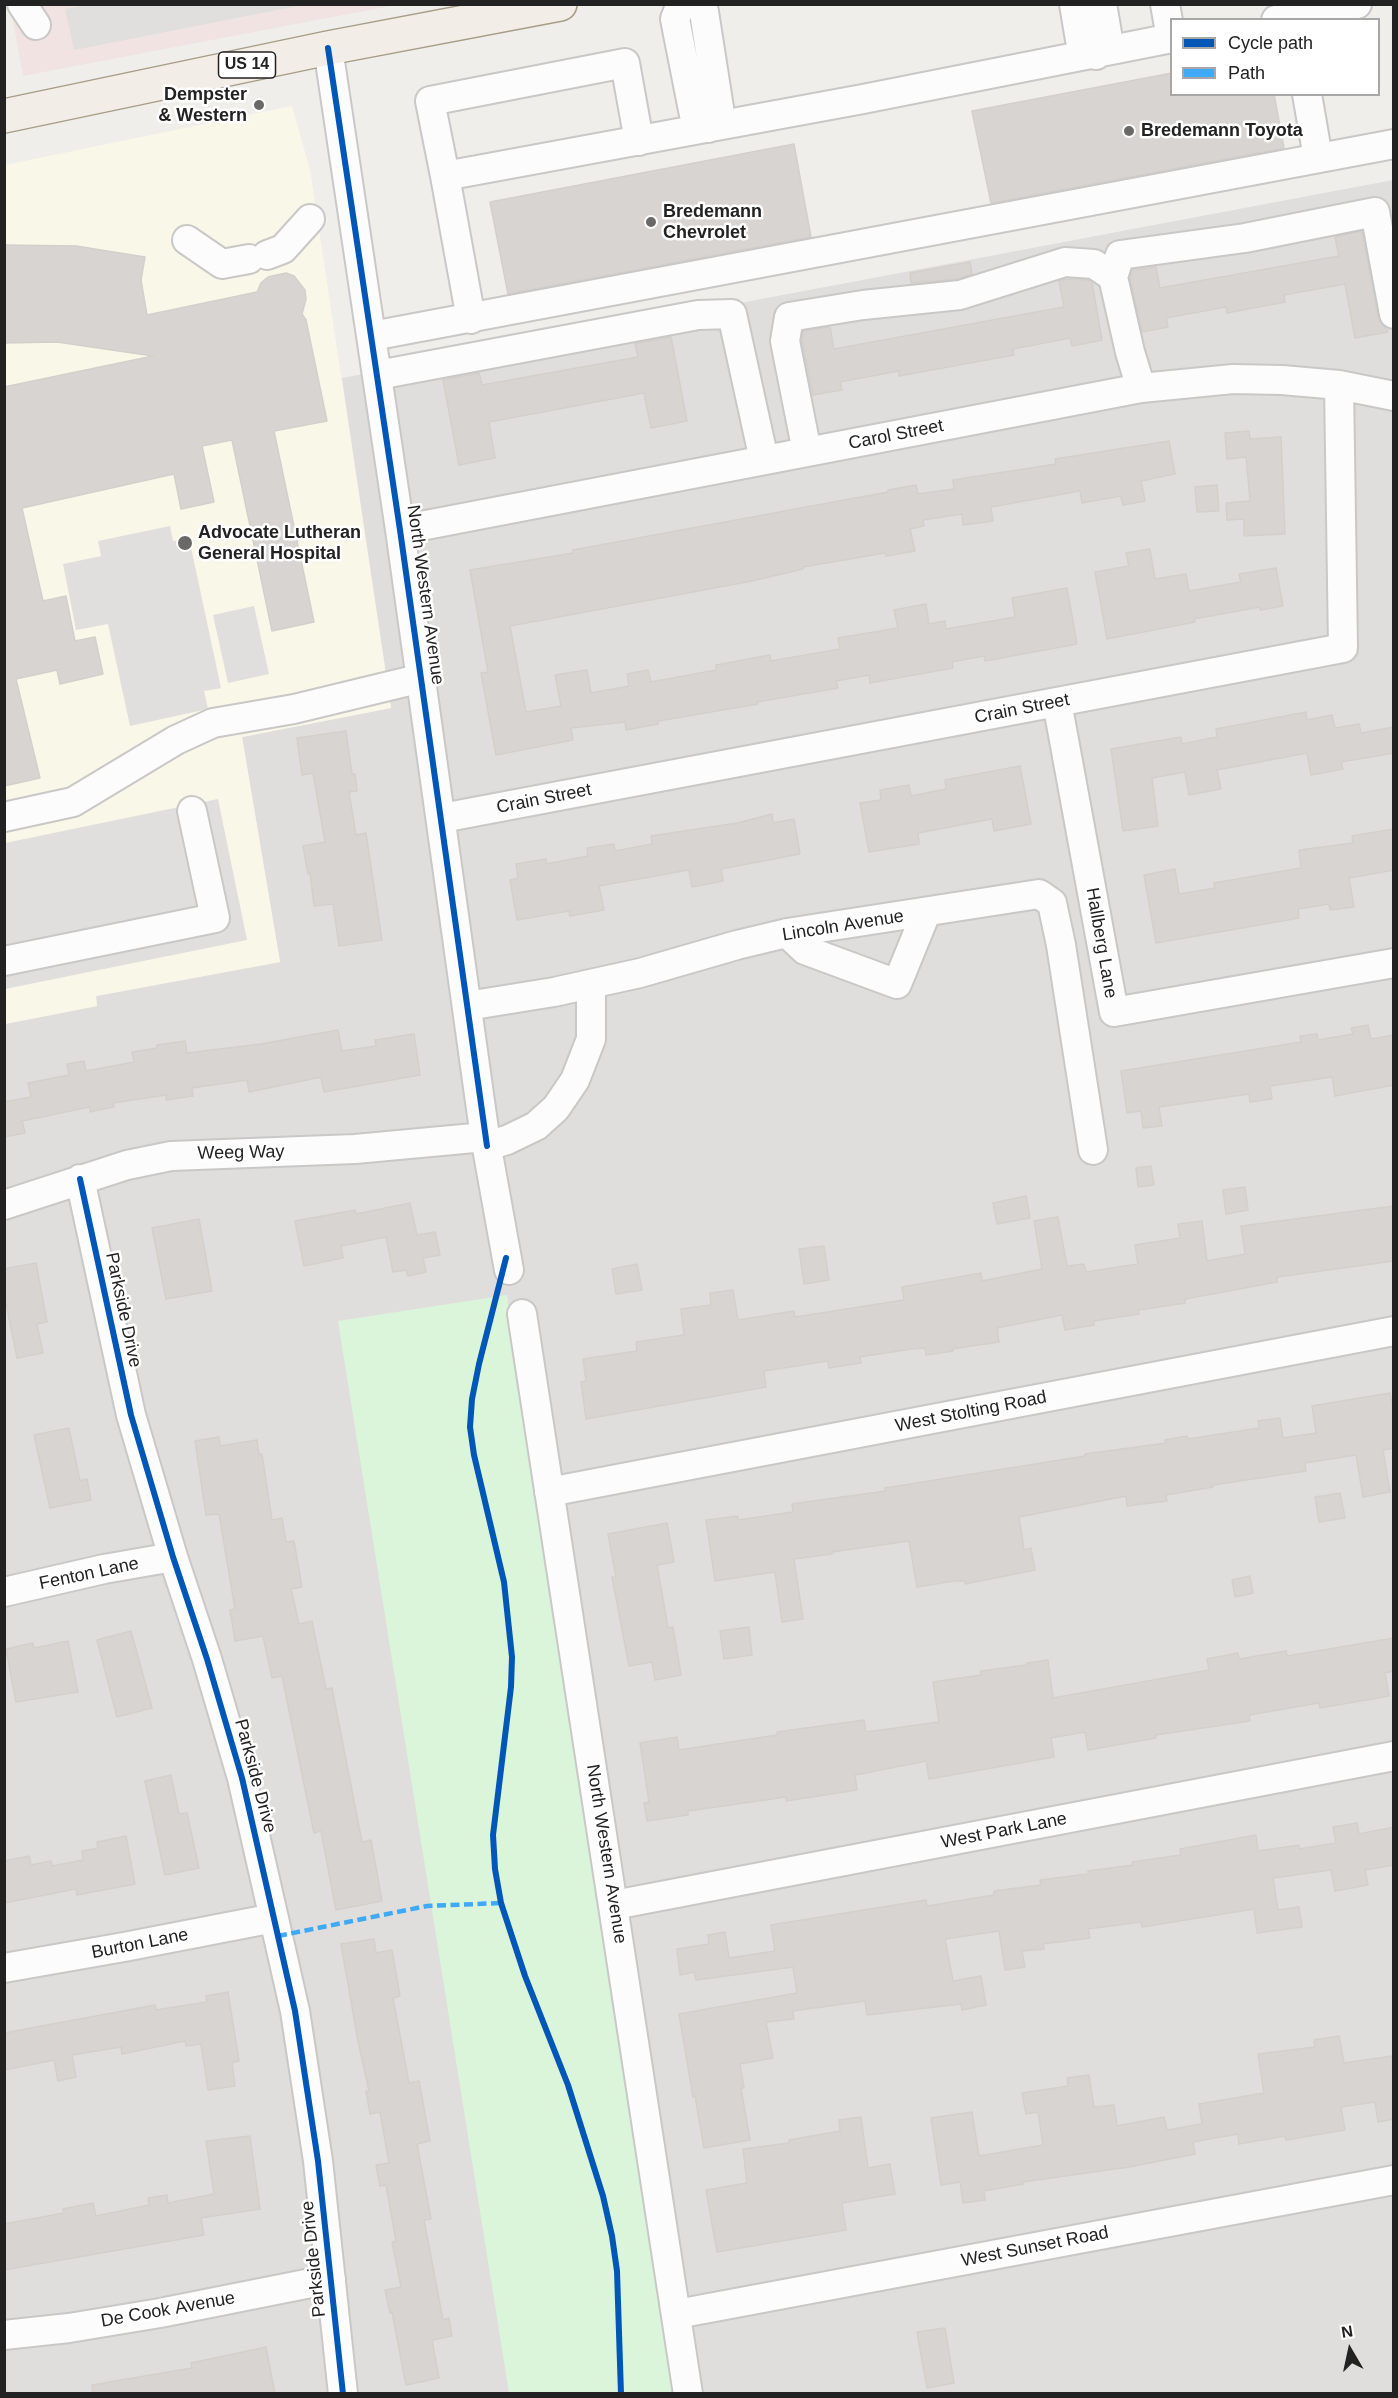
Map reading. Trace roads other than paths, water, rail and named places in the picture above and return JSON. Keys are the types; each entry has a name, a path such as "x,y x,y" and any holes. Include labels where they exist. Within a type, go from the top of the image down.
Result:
{"main road":[{"name":"US 14","path":"4,116 328,48 560,4"}],"street":[{"path":"681,4 675,19 694,115 708,128"},
{"path":"701,4 719,108 708,128"},
{"path":"1074,4 1080,40 1096,54"},
{"path":"1096,54 1107,33 1102,4"},
{"path":"1165,4 1170,32"},
{"path":"1287,18 1357,4"},
{"path":"445,176 708,128 1170,38"},
{"name":"North Western Avenue","path":"328,48 422,678 486,1142 508,1270"},
{"path":"471,319 430,101 625,63 639,141"},
{"path":"1307,96 1318,158"},
{"path":"372,336 1394,144"},
{"path":"1141,388 1130,352 1113,277 1120,255 1245,238 1375,212 1394,314"},
{"path":"187,240 222,264 283,249 310,219"},
{"path":"807,452 785,341 789,318 863,305 960,295 1065,262 1094,264 1113,277"},
{"path":"378,375 698,315 732,314 764,460"},
{"name":"Carol Street","path":"400,530 1141,388 1233,380 1282,380 1339,385 1394,396"},
{"name":"Crain Street","path":"442,818 1343,648 1339,385"},
{"path":"4,817 73,802 176,740 213,723 294,709 422,678"},
{"name":"Hallberg Lane","path":"1057,702 1114,1012 1394,963"},
{"path":"4,961 214,918 192,811"},
{"name":"Lincoln Avenue","path":"467,1006 640,973 787,933 1039,894 1052,903 1061,945 1093,1150"},
{"path":"787,933 806,950 897,984 926,913"},
{"path":"1061,945 1100,936"},
{"path":"486,1142 507,1140 536,1126 556,1108 575,1080 591,1039 591,984"},
{"name":"Weeg Way","path":"4,1205 127,1165 171,1156 486,1142"},
{"name":"Parkside Drive","path":"80,1179 131,1415 242,1778 295,2011 306,2077 343,2394"},
{"name":"North Western Avenue","path":"522,1314 688,2394"},
{"name":"West Stolting Road","path":"549,1492 1394,1331"},
{"name":"Fenton Lane","path":"4,1592 104,1569 173,1557"},
{"name":"West Park Lane","path":"614,1905 1394,1756"},
{"name":"Burton Lane","path":"4,1968 274,1918"},
{"name":"West Sunset Road","path":"677,2314 1394,2180"},
{"name":"De Cook Avenue","path":"4,2335 69,2328 160,2313 331,2279"}],"place":[{"name":"Dempster & Western","path":"259,105"},
{"name":"Bredemann Toyota","path":"1129,131"},
{"name":"Bredemann Chevrolet","path":"651,222"},
{"name":"Advocate Lutheran General Hospital","path":"185,543"}]}
